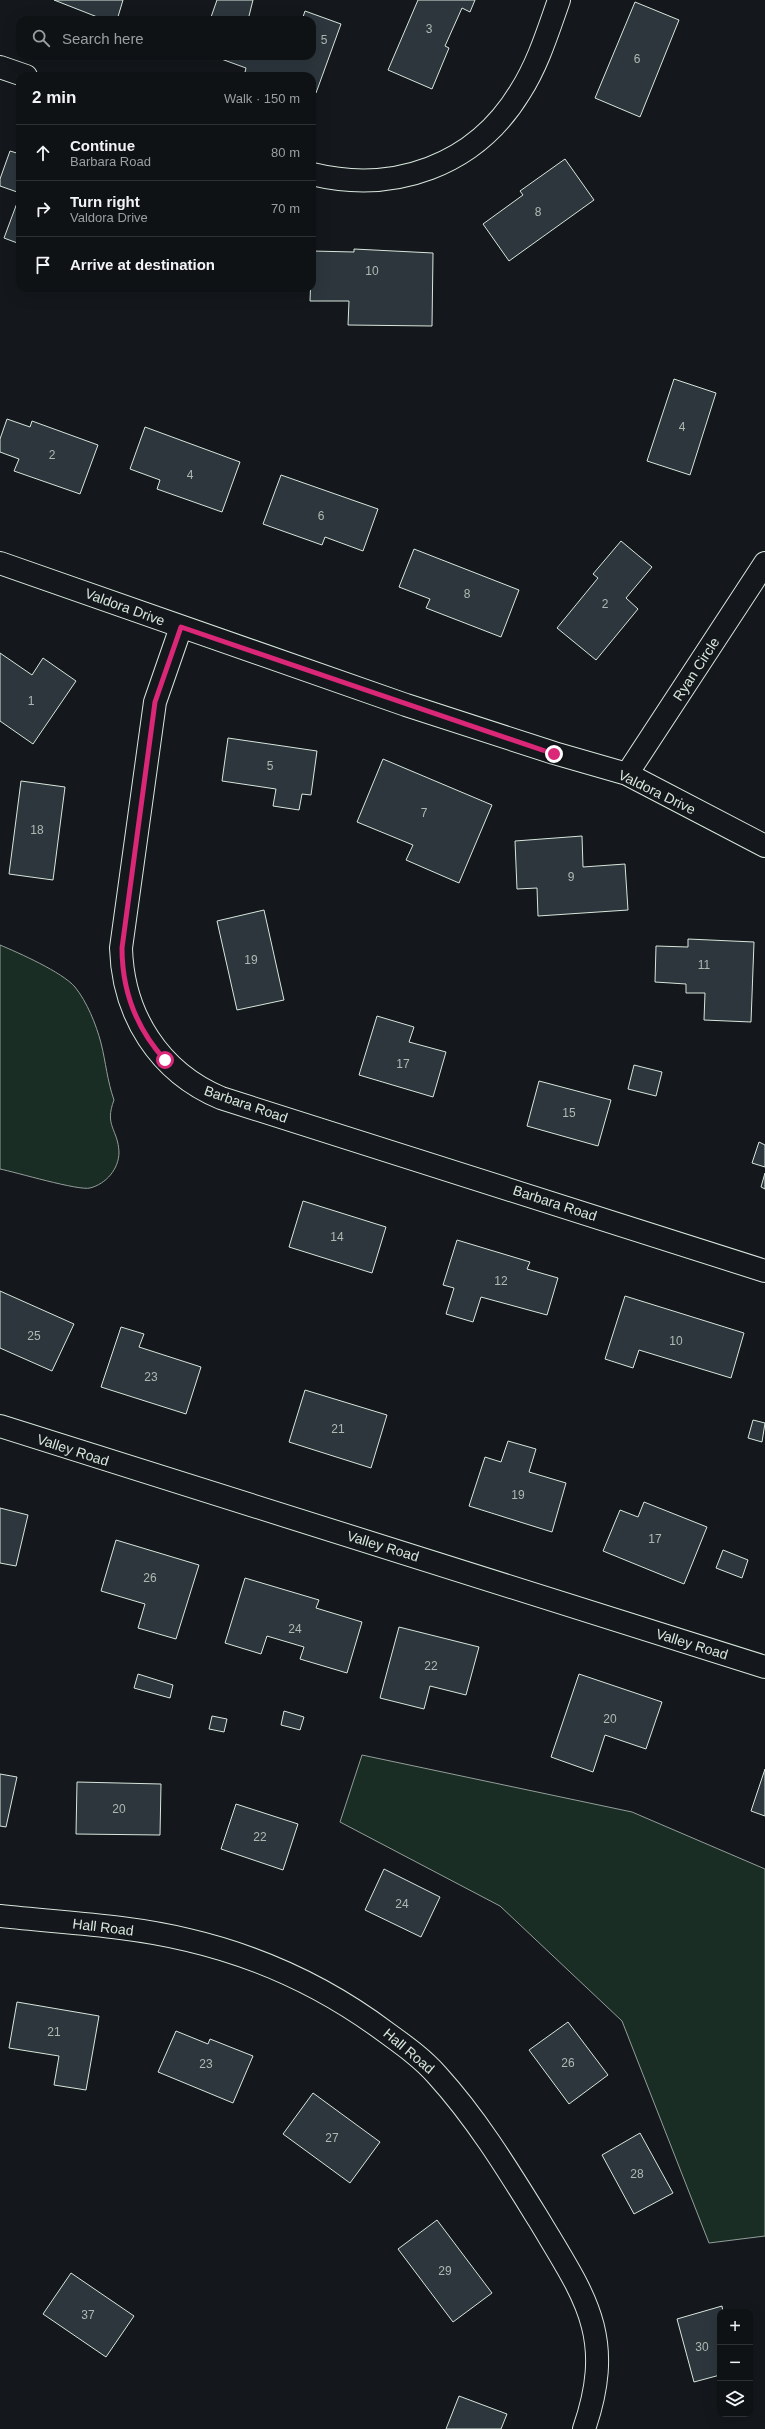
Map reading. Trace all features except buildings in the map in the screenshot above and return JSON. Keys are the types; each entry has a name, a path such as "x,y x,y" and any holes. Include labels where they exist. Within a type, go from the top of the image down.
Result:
{"street":[{"path":"316,175 334,179 364,182 396,179 433,167 454,157 480,140 503,117 521,92 535,64 559,0"},
{"path":"0,67 16,73"},
{"name":"Valdora Drive","path":"0,562 181,627 554,754 628,774 765,846"},
{"name":"Ryan Circle","path":"628,774 765,564"},
{"name":"Barbara Road","path":"181,627 155,702 122,948 123,976 129,1002 140,1027 165,1060 196,1086 221,1098 765,1271"},
{"name":"Valley Road","path":"0,1426 765,1667"},
{"name":"Hall Road","path":"0,1916 130,1930 187,1939 237,1953 298,1978 344,2003 412,2051 437,2075 502,2160 566,2265 588,2308 598,2356 596,2388 584,2429"}],"green space":[{"path":"0,945 40,963 69,981 75,987 87,1006 97,1028 114,1100 110,1116 119,1152 117,1164 114,1170 106,1179 96,1186 90,1188 73,1187 0,1169"},
{"path":"362,1755 632,1812 765,1869 765,2236 709,2243 622,2021 500,1906 340,1822"}],"route":[{"path":"165,1060 140,1027 129,1002 123,976 122,935 155,702 181,627 406,705 554,754"}]}
